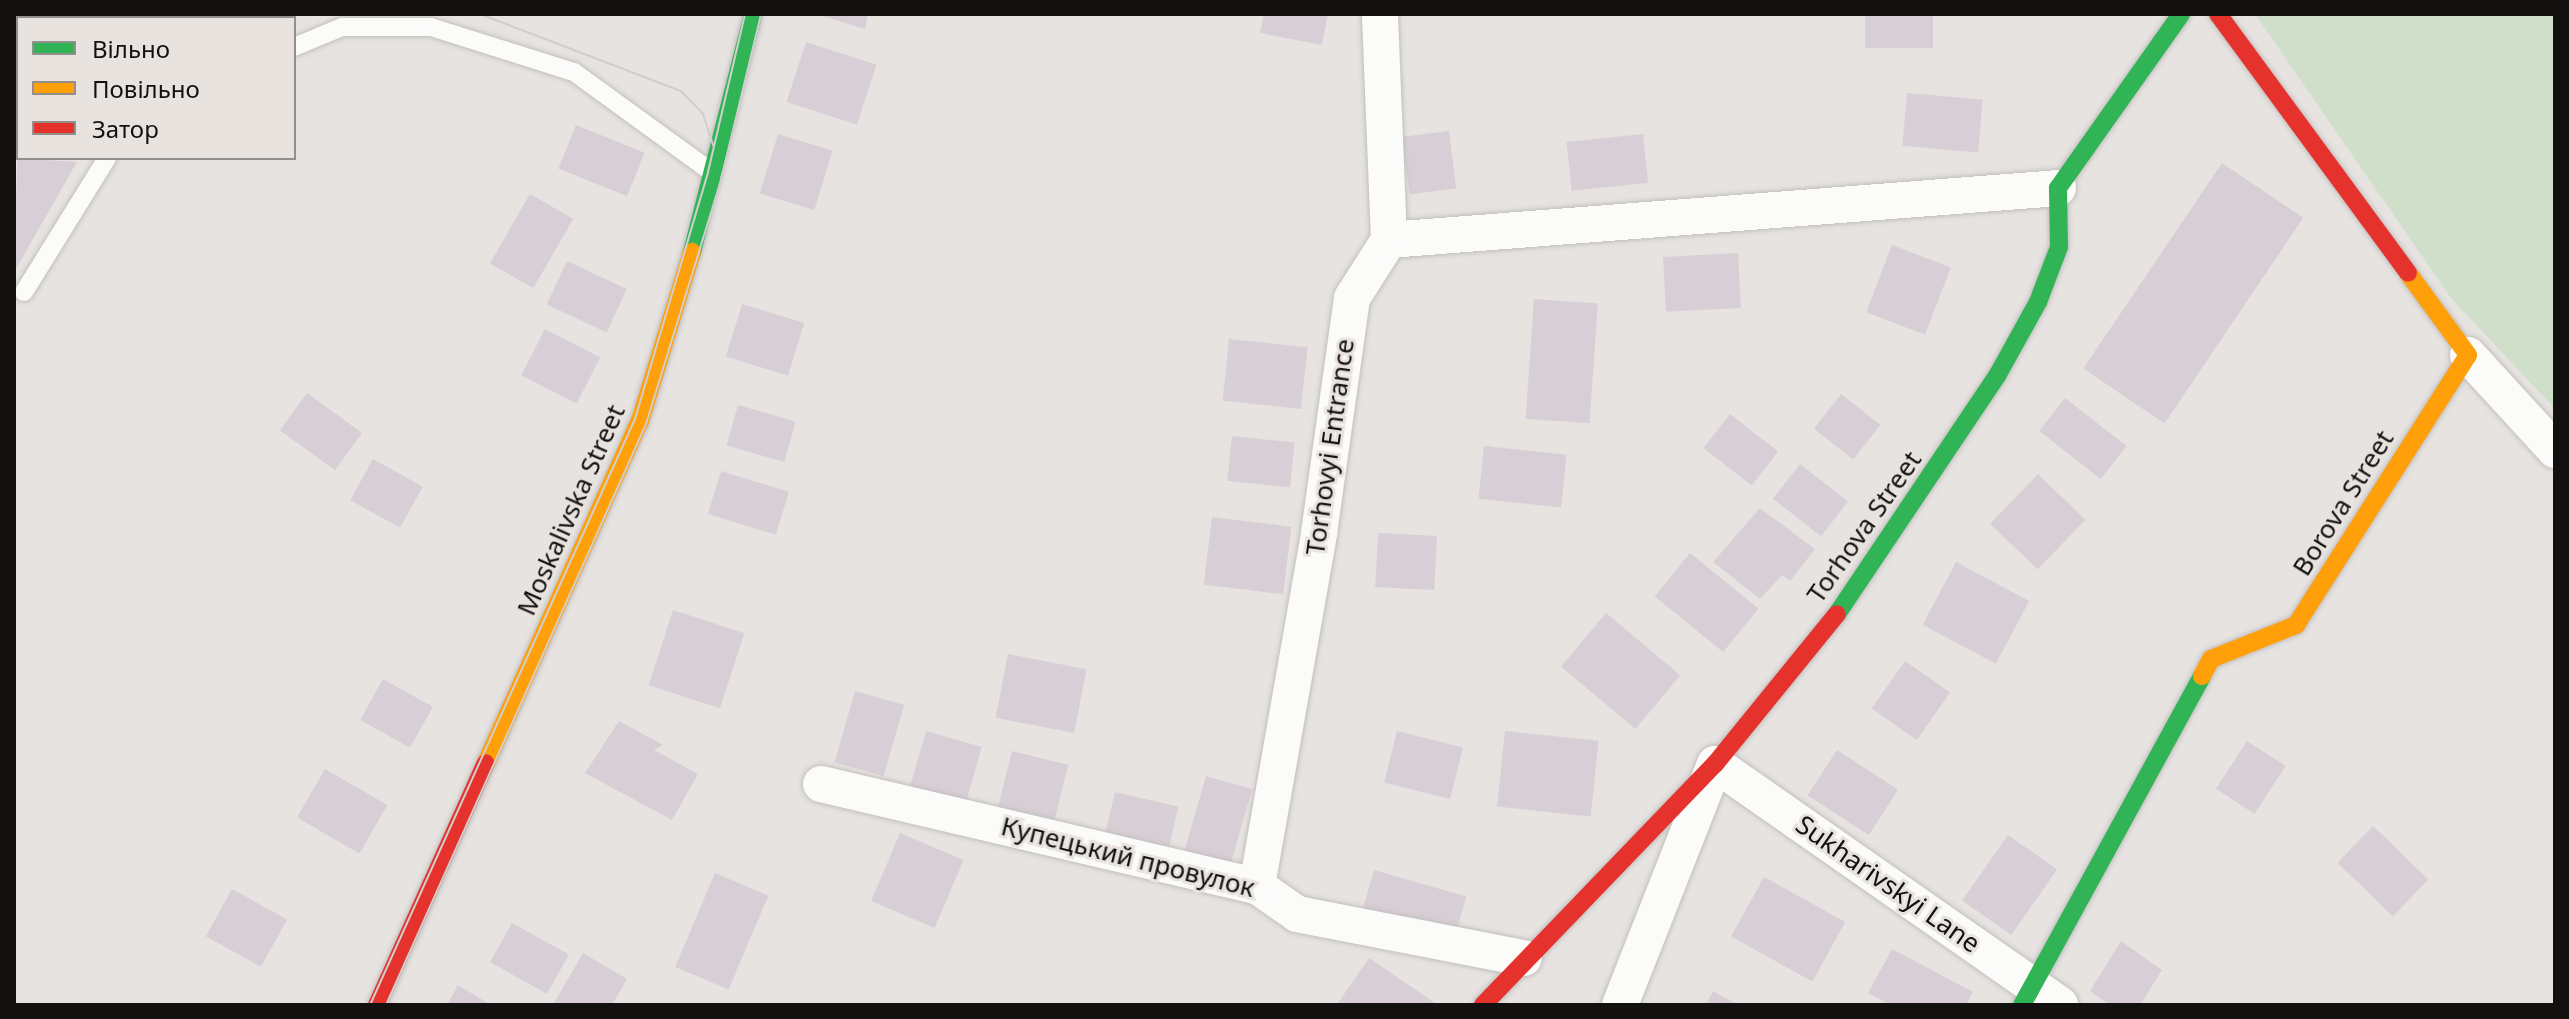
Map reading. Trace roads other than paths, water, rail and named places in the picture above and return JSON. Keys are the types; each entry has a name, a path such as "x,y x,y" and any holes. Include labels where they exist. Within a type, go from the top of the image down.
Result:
{"street":[{"name":"Moskalivska Street","path":"377,1005 640,421 715,173 753,14"},
{"path":"1380,14 1389,240 2058,188 2181,14"},
{"path":"2218,14 2468,355 2555,450"},
{"name":"Torhova Street","path":"1483,1005 1524,958 1715,764 1861,585 1997,376 2038,302 2059,247 2058,188"},
{"name":"Torhovyi Entrance","path":"1257,886 1319,533 1352,298 1389,240"},
{"name":"Borova Street","path":"2038,998 2211,659 2296,625 2468,355"},
{"path":"1620,1005 1715,764"},
{"name":"Sukharivskyi Lane","path":"1715,764 2038,998"},
{"name":"Купецький провулок","path":"821,784 1257,886 1297,914 1524,958"}],"lane":[{"path":"296,46 342,27 431,27 574,72 715,173"},
{"path":"24,292 106,160"}],"tram line":[{"path":"270,16 274,14"},
{"path":"480,14 681,91 703,114 713,145"},
{"path":"370,1005 635,419 708,172 745,14"},
{"path":"386,1005 646,424 720,184 761,14"}]}
